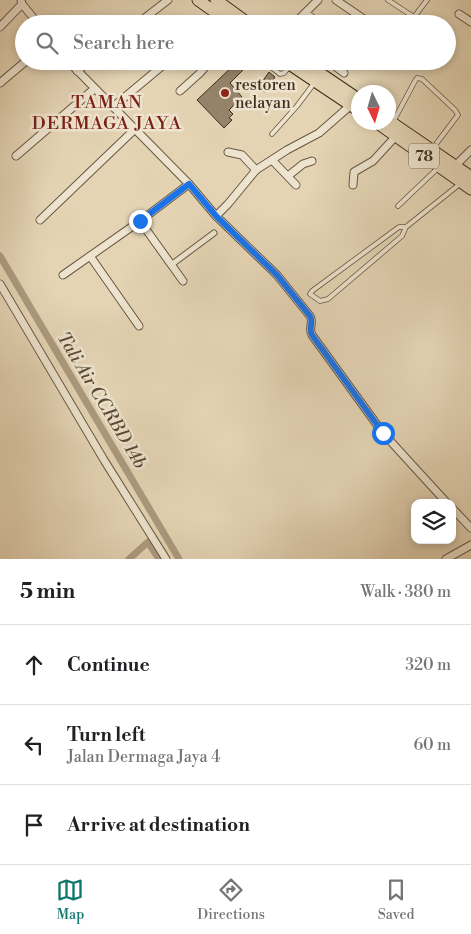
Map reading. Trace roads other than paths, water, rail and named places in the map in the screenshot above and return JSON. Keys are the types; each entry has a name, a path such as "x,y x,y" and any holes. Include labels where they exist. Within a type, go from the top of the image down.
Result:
{"main road":[{"path":"198,0 212,15"},
{"path":"216,0 237,15"},
{"path":"298,70 351,102"},
{"path":"314,70 318,77 315,82"},
{"path":"314,70 351,101"},
{"name":"78","path":"396,125 455,166 468,183"},
{"name":"78","path":"387,130 440,167 468,183"}],"street":[{"path":"149,15 168,0"},
{"path":"303,15 318,0"},
{"path":"336,0 358,15"},
{"path":"0,27 21,2 31,15"},
{"path":"459,14 471,22"},
{"path":"0,83 15,70"},
{"path":"113,107 157,70"},
{"path":"180,91 202,70"},
{"path":"340,70 344,73"},
{"path":"77,71 189,184 216,216 277,275 312,318 310,328 312,335 383,433 443,499"},
{"path":"16,156 94,89"},
{"path":"216,216 256,170 319,133 351,109"},
{"path":"40,220 135,129"},
{"path":"353,185 354,172 373,162 396,136"},
{"path":"228,152 242,155 256,170"},
{"path":"455,166 470,152"},
{"path":"272,160 296,185"},
{"path":"288,176 303,164 312,161"},
{"path":"63,275 189,184"},
{"path":"140,221 183,281"},
{"path":"171,265 214,233"},
{"path":"90,256 139,326"},
{"path":"0,284 104,460 166,559"},
{"path":"456,512 471,528"},
{"path":"446,559 471,546"}],"lane":[{"path":"388,0 410,15"},
{"path":"416,15 427,0"},
{"path":"306,12 310,15"},
{"path":"275,70 280,74 284,73 285,70"},
{"path":"396,111 417,78 422,79 455,110 458,115 432,150"},
{"path":"272,134 315,82"},
{"path":"398,206 440,167"},
{"path":"406,227 399,227 310,294 320,301 328,299 402,236 406,227 468,183"}],"waterway":[{"name":"Tali Air CCRBD 14b","path":"0,256 179,559"},
{"path":"129,559 148,542 159,559"}],"place":[{"name":"restoren nelayan","path":"225,93"}],"district":[{"name":"TAMAN DERMAGA JAYA","path":"107,112"}]}
